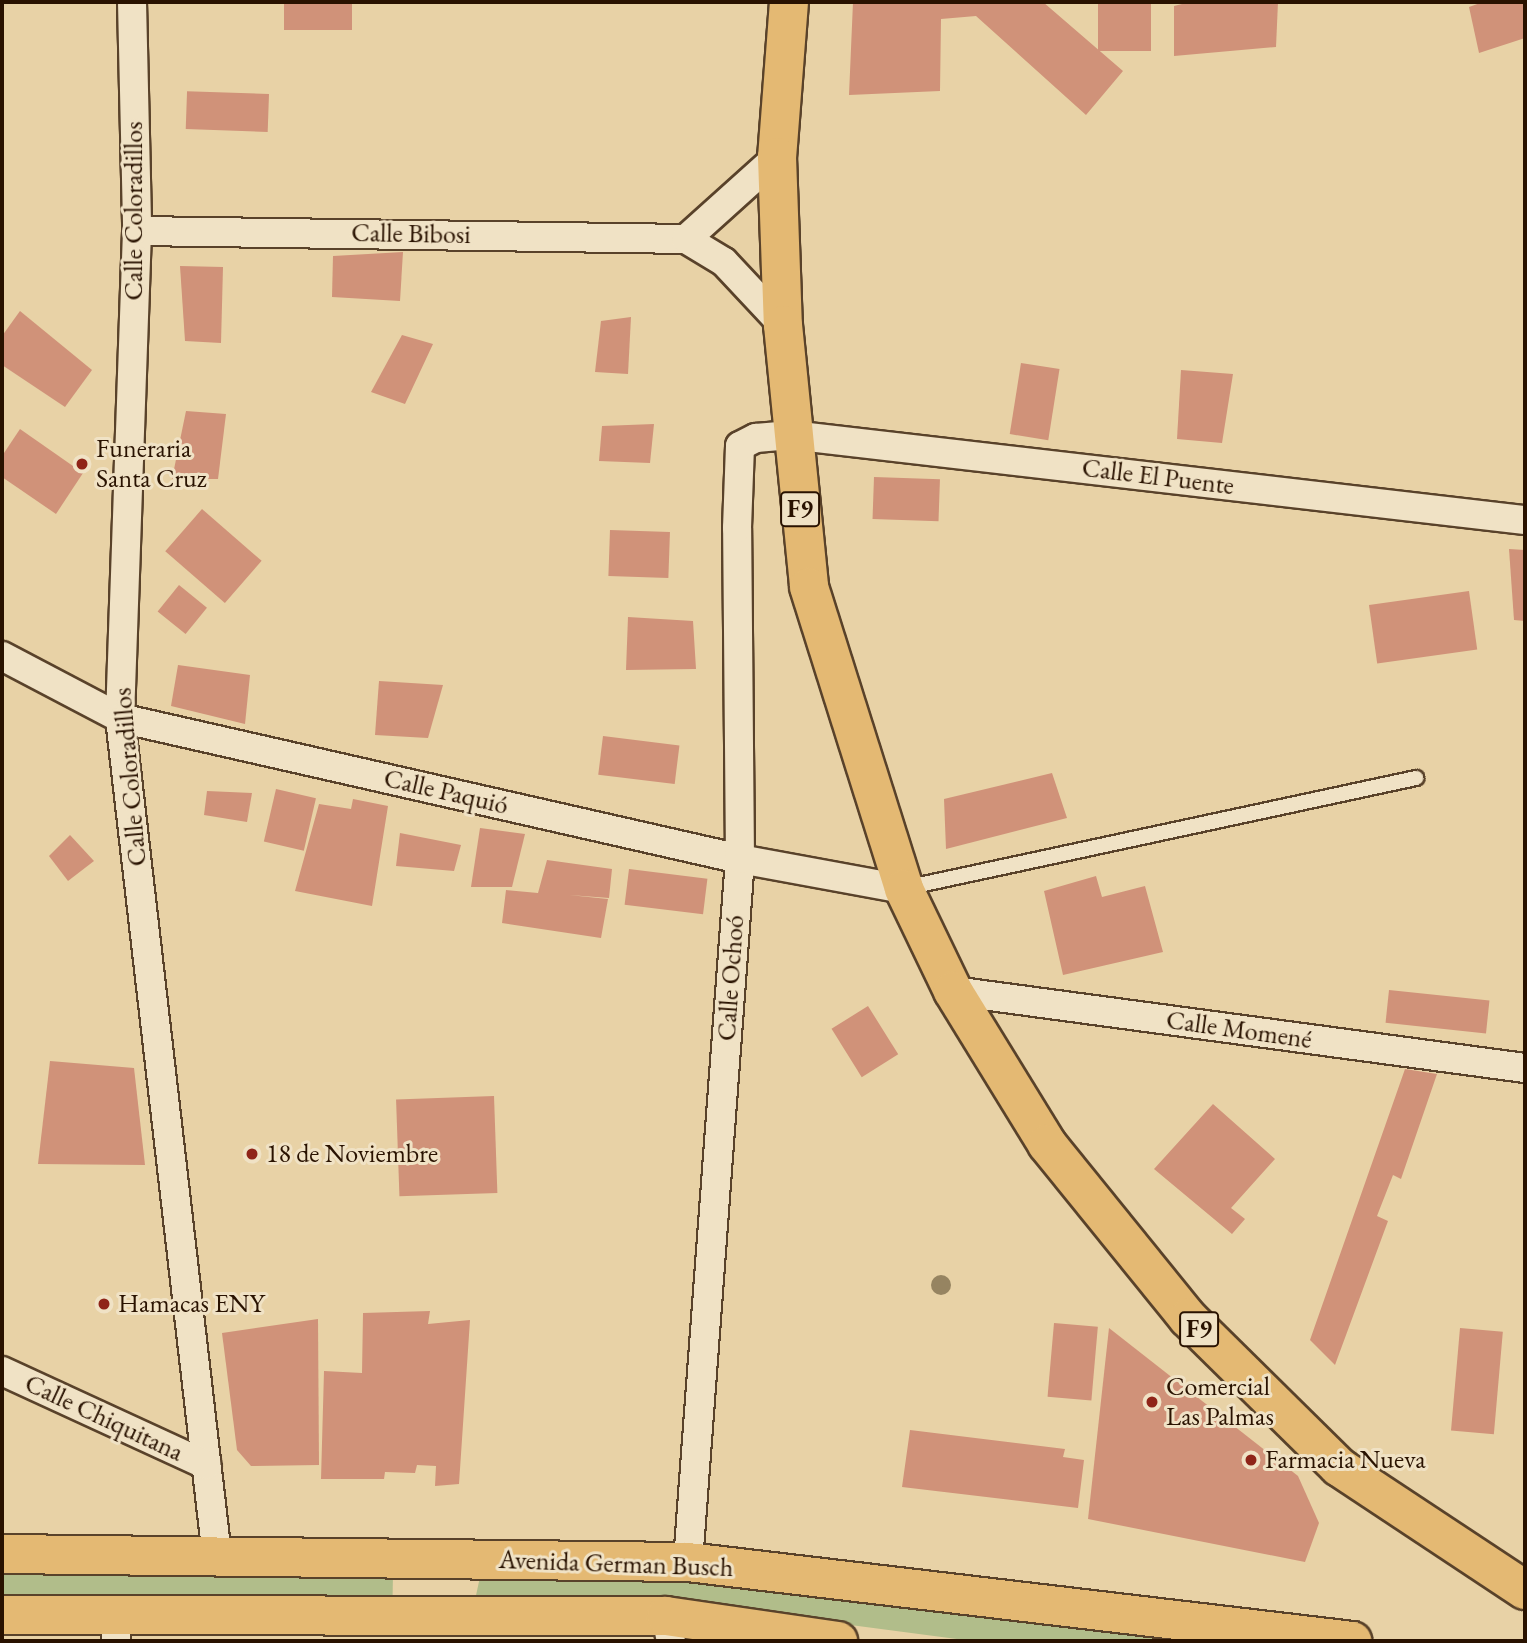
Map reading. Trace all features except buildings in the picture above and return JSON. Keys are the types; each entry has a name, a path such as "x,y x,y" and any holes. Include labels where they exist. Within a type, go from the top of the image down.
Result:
{"main road":[{"name":"F9","path":"789,2 777,157 783,325 791,435 809,587 904,888 953,991 1047,1144 1188,1318 1339,1467 1525,1590"},
{"name":"Avenida German Busch","path":"2,1554 688,1562 1352,1641"},
{"path":"440,1616 443,1559"},
{"name":"Avenida German Busch","path":"2,1615 116,1629 440,1616 668,1628 838,1641"}],"street":[{"name":"Calle Coloradillos","path":"132,2 136,231 120,718 217,1556"},
{"path":"686,239 777,157"},
{"name":"Calle Bibosi","path":"136,231 686,239 724,261 783,325"},
{"name":"Calle El Puente","path":"791,435 1525,520"},
{"name":"Calle Ochoó","path":"688,1562 740,859 737,528 740,446 756,438 791,435"},
{"name":"Calle Paquió","path":"2,656 120,718 740,859 904,888"},
{"name":"Calle Momené","path":"953,991 1525,1068"},
{"name":"Calle Chiquitana","path":"2,1371 206,1465"}],"lane":[{"path":"904,888 1416,778"}],"green space":[{"path":"2,1570 393,1577 393,1601 2,1594"},
{"path":"480,1577 716,1582 1232,1641 972,1641 767,1614 475,1600"}],"place":[{"name":"Funeraria Santa Cruz","path":"82,464"},
{"name":"18 de Noviembre","path":"252,1154"},
{"name":"Hamacas ENY","path":"104,1304"},
{"name":"Comercial Las Palmas","path":"1152,1402"},
{"name":"Farmacia Nueva","path":"1251,1460"}]}
